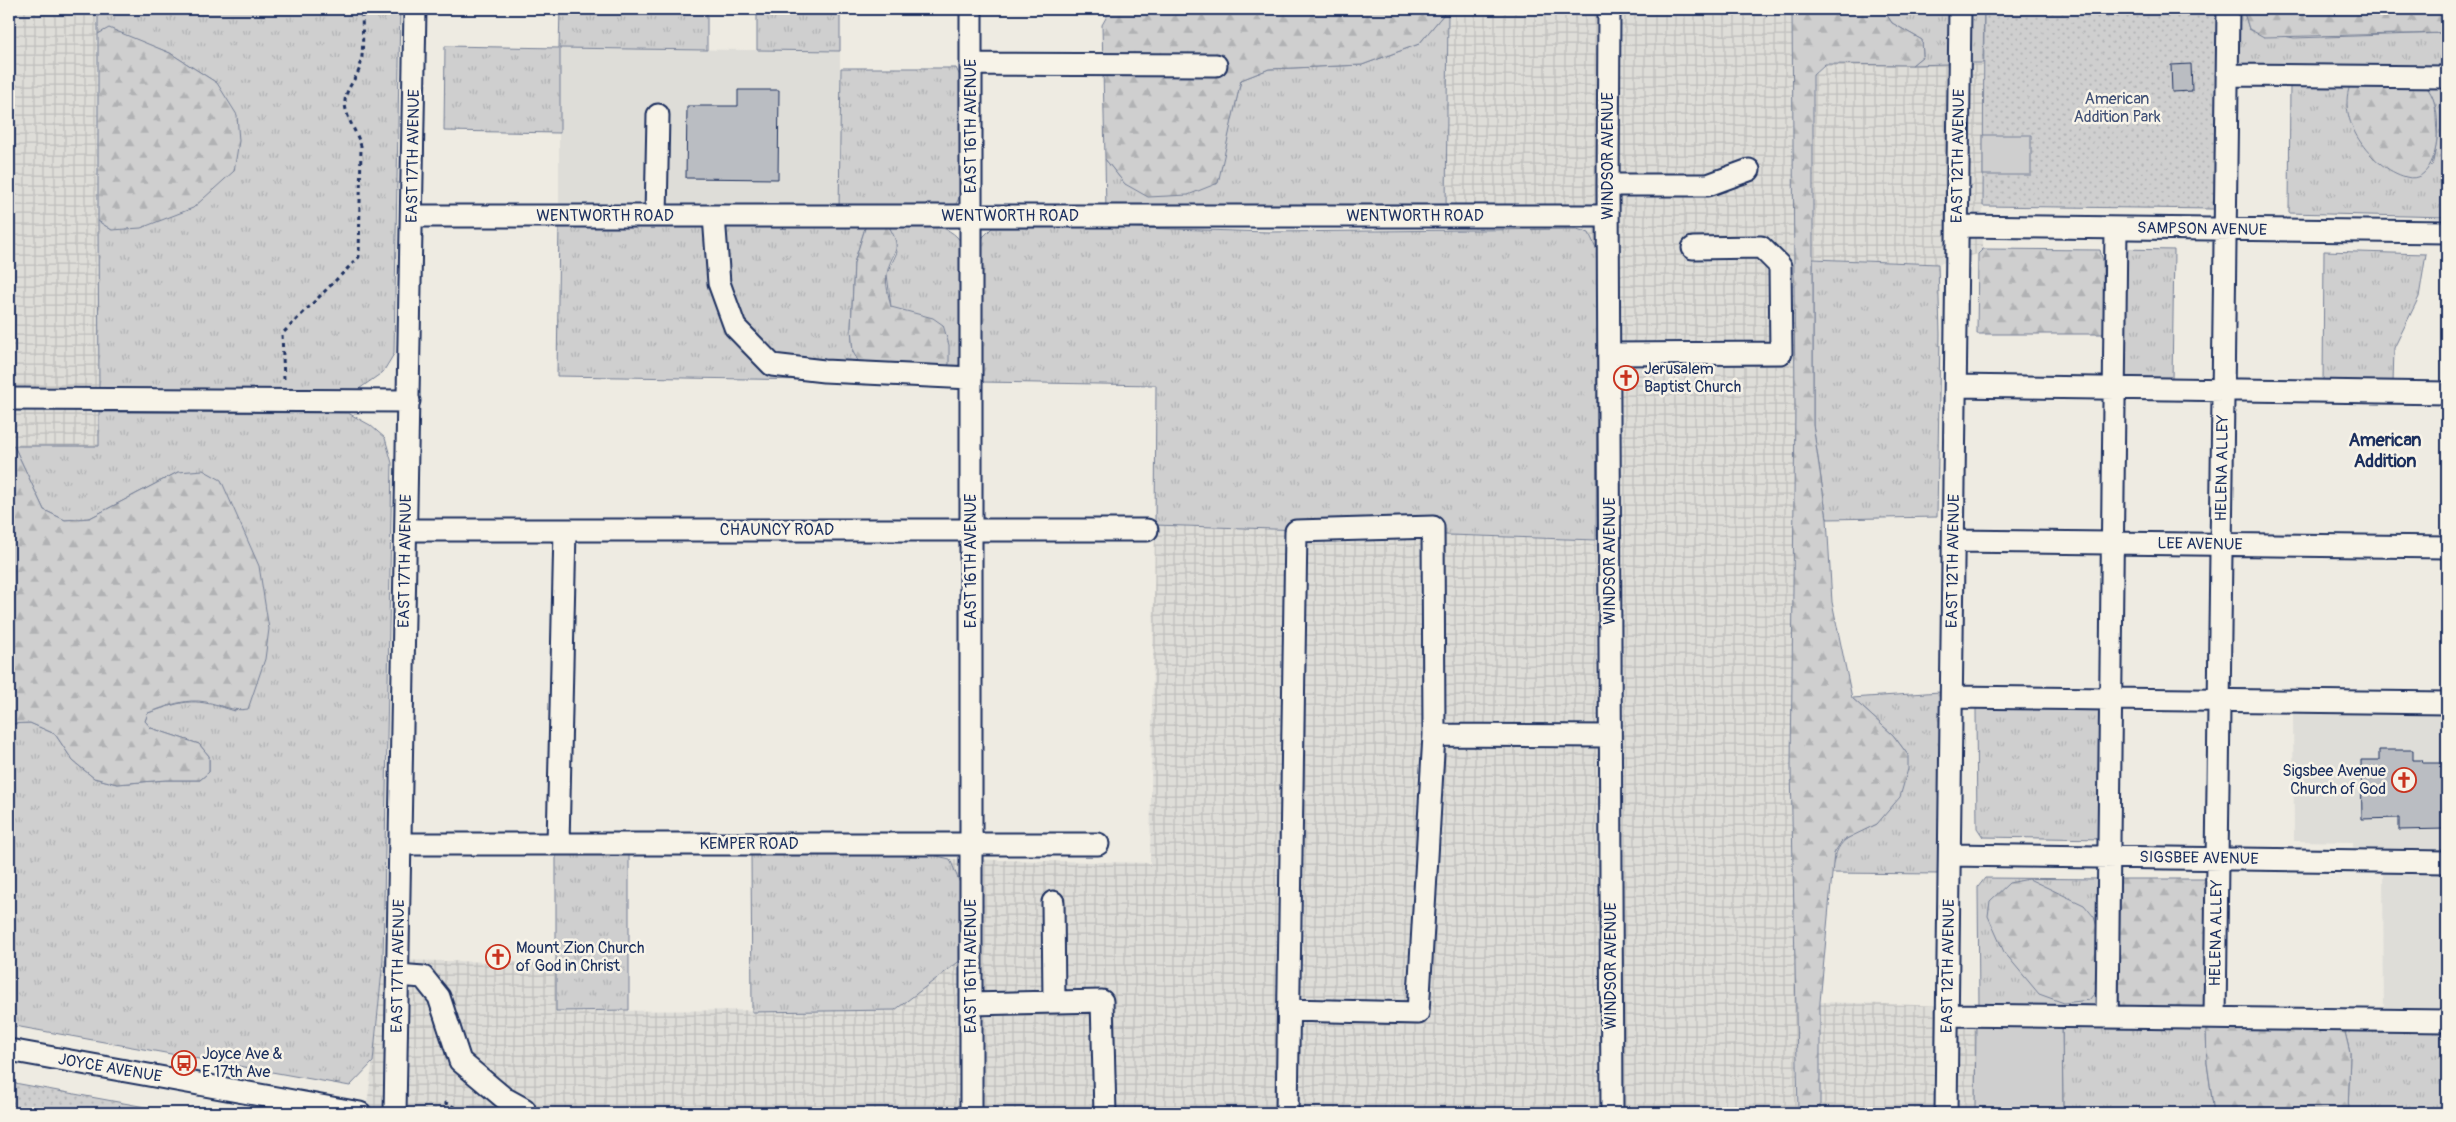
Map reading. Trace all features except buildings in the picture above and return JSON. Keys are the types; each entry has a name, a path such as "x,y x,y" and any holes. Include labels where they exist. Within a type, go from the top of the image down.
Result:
{"street":[{"name":"EAST 17TH AVENUE","path":"395,1113 415,9"},
{"name":"EAST 16TH AVENUE","path":"971,9 971,1113"},
{"name":"WINDSOR AVENUE","path":"1609,9 1608,216 1612,1113"},
{"name":"EAST 12TH AVENUE","path":"1946,1113 1960,9"},
{"name":"HELENA ALLEY","path":"2215,1018 2228,9"},
{"path":"971,64 1216,65"},
{"path":"2227,75 2447,77"},
{"path":"656,216 658,115"},
{"path":"1608,185 1708,184 1749,170"},
{"name":"WENTWORTH ROAD","path":"412,216 1608,216"},
{"path":"714,216 719,283 735,327 772,364 824,371 971,378"},
{"name":"SAMPSON AVENUE","path":"1958,226 2447,232"},
{"path":"2107,1017 2116,228"},
{"path":"1609,354 1781,353 1780,266 1761,247 1693,248"},
{"path":"1956,386 2447,393"},
{"path":"9,399 409,401"},
{"path":"1287,1113 1288,1010 1296,531 1434,527 1434,735 1418,1013 1288,1010"},
{"name":"CHAUNCY ROAD","path":"406,530 1147,530"},
{"path":"558,844 564,530"},
{"name":"LEE AVENUE","path":"1954,541 2447,548"},
{"path":"1952,697 2447,704"},
{"path":"1434,735 1610,736"},
{"name":"KEMPER ROAD","path":"401,844 1098,844"},
{"name":"SIGSBEE AVENUE","path":"1950,855 2447,862"},
{"path":"1053,902 1054,1002"},
{"path":"398,975 423,977 439,997 460,1061 504,1098 524,1109 524,1113"},
{"path":"971,1004 1102,1001 1105,1113"},
{"path":"1948,1015 2447,1021"},
{"name":"JOYCE AVENUE","path":"9,1050 360,1113"}],"path":[{"path":"285,400 282,334 359,256 360,146 356,131 348,117 345,102 349,87 362,65 362,9"},
{"path":"446,1113 446,1103 466,1113"}],"shaded area":[{"path":"9,9 98,9 99,446 9,446"},
{"path":"1448,9 1792,9 1795,407 1791,767 1798,1113 366,1113 377,1028 383,960 556,963 556,1011 894,1010 961,886 950,859 1150,863 1155,525 1596,540 1577,229 1446,229"},
{"path":"559,48 840,51 840,225 559,222"},
{"path":"1983,63 1983,249 1978,254 1938,264 1813,259 1813,75 1825,64"},
{"path":"2293,713 2447,713 2447,1029 2384,1028 2383,863 2354,862 2353,842 2294,841"},
{"path":"1820,1002 1979,1007 1976,1023 1975,1113 1820,1113"}],"green space":[{"path":"98,9 400,9 394,354 383,372 356,391 99,391 98,221 112,230 217,83 170,53 109,29 98,34"},
{"path":"560,9 707,9 707,50 560,48 560,133 444,131 445,46 559,48"},
{"path":"757,9 840,9 840,51 757,50"},
{"path":"1111,9 1448,9 1419,44 1362,65 1269,69 1241,80 1218,183 1188,195 1148,197 1125,184 1105,159 1102,25"},
{"path":"1448,9 1446,209 1106,212 1105,159 1125,184 1217,184 1241,80 1269,69 1362,65 1419,44"},
{"path":"1792,9 1883,9 1892,23 1922,40 1923,56 1912,65 1825,64 1813,75 1813,425 1827,519 1832,602 1852,698 1893,735 1908,755 1908,769 1900,797 1877,824 1842,841 1834,853 1820,1002 1820,1113 1798,1113 1791,767 1795,407"},
{"path":"1883,9 1949,9 1948,64 1912,65 1923,56 1922,40 1892,23"},
{"path":"1966,9 1984,9 1983,63 1966,63"},
{"name":"American Addition Park","path":"1984,9 2219,9 2215,209 1983,206"},
{"path":"2237,9 2243,9 2249,29 2294,38 2447,33 2447,69 2236,66"},
{"path":"2243,9 2357,9 2363,11 2447,9 2447,33 2264,37 2249,29"},
{"path":"109,28 170,53 217,83 237,115 239,141 234,171 193,208 141,228 112,230 98,221 98,34"},
{"path":"841,68 956,68 961,78 962,192 955,206 839,210"},
{"path":"2290,83 2351,83 2432,166 2438,124 2435,103 2425,85 2447,86 2447,217 2289,213"},
{"path":"2351,83 2425,85 2434,102 2437,139 2431,163 2421,175 2414,178 2393,172 2380,163 2359,140 2352,126 2348,111 2347,97"},
{"path":"1983,135 2031,135 2031,175 1983,175"},
{"path":"559,222 866,225 854,263 851,329 853,352 875,381 557,376"},
{"path":"866,225 888,225 896,241 887,278 891,307 933,318 943,325 949,345 949,364 935,382 863,370 853,352 851,329 854,263"},
{"path":"888,225 930,225 940,227 957,237 963,246 964,382 935,382 891,307 887,274 897,252"},
{"path":"1107,227 1268,232 1577,229 1589,233 1598,252 1596,540 1155,525 1156,385 982,382 979,250 983,237 992,228"},
{"path":"1983,249 2100,250 2103,261 2104,334 1977,334 1978,254"},
{"path":"2122,249 2174,250 2172,381 2120,380"},
{"path":"2324,251 2426,254 2419,297 2394,348 2393,384 2323,384"},
{"path":"1813,259 1938,264 1940,334 1937,517 1827,519 1813,425"},
{"path":"99,412 348,413 370,425 385,438 392,463 383,960 373,1062 350,1086 9,1025 9,724 30,723 55,734 73,761 94,778 117,784 166,780 200,780 209,772 209,756 199,744 151,728 145,721 148,713 173,705 191,702 200,702 235,711 178,472 90,518 65,520 44,510 14,446 99,446"},
{"path":"9,446 14,446 44,510 65,520 90,518 178,472 203,470 221,480 259,566 269,629 265,659 248,709 232,709 212,703 191,701 169,705 148,713 145,721 151,728 199,744 209,756 209,772 200,780 166,780 117,784 94,778 73,761 55,734 30,723 9,724"},
{"path":"1940,692 1940,874 1831,873 1833,861 1840,845 1858,832 1877,824 1908,755 1893,735 1852,698"},
{"path":"1990,706 2105,708 2104,839 1983,837 1977,828 1976,709"},
{"path":"915,851 950,859 961,886 961,960 895,1010 752,1012 751,852"},
{"path":"556,855 629,855 629,1010 556,1011"},
{"path":"1985,878 2104,879 2103,1008 1979,1007 1978,887"},
{"path":"2029,879 2084,905 2094,917 2102,943 2103,983 2089,1000 2064,1003 2039,994 2004,952 1988,916 1990,901 2009,883"},
{"path":"2120,879 2205,879 2208,887 2206,1009 2124,1008 2119,1004"},
{"path":"1976,1023 2062,1025 2063,1113 1975,1113"},
{"path":"2062,1025 2206,1026 2207,1063 2214,1113 2063,1113"},
{"path":"2206,1026 2344,1028 2350,1053 2348,1113 2214,1113 2207,1063"},
{"path":"2344,1028 2447,1029 2447,1113 2348,1113 2350,1053"},
{"path":"9,1082 178,1113 9,1113"}],"place":[{"name":"Jerusalem Baptist Church","path":"1626,378"},
{"name":"Sigsbee Avenue Church of God","path":"2404,780"},
{"name":"Mount Zion Church of God in Christ","path":"498,957"},
{"name":"Joyce Ave & E 17th Ave","path":"184,1063"}],"district":[{"name":"American Addition","path":"2385,450"}]}
